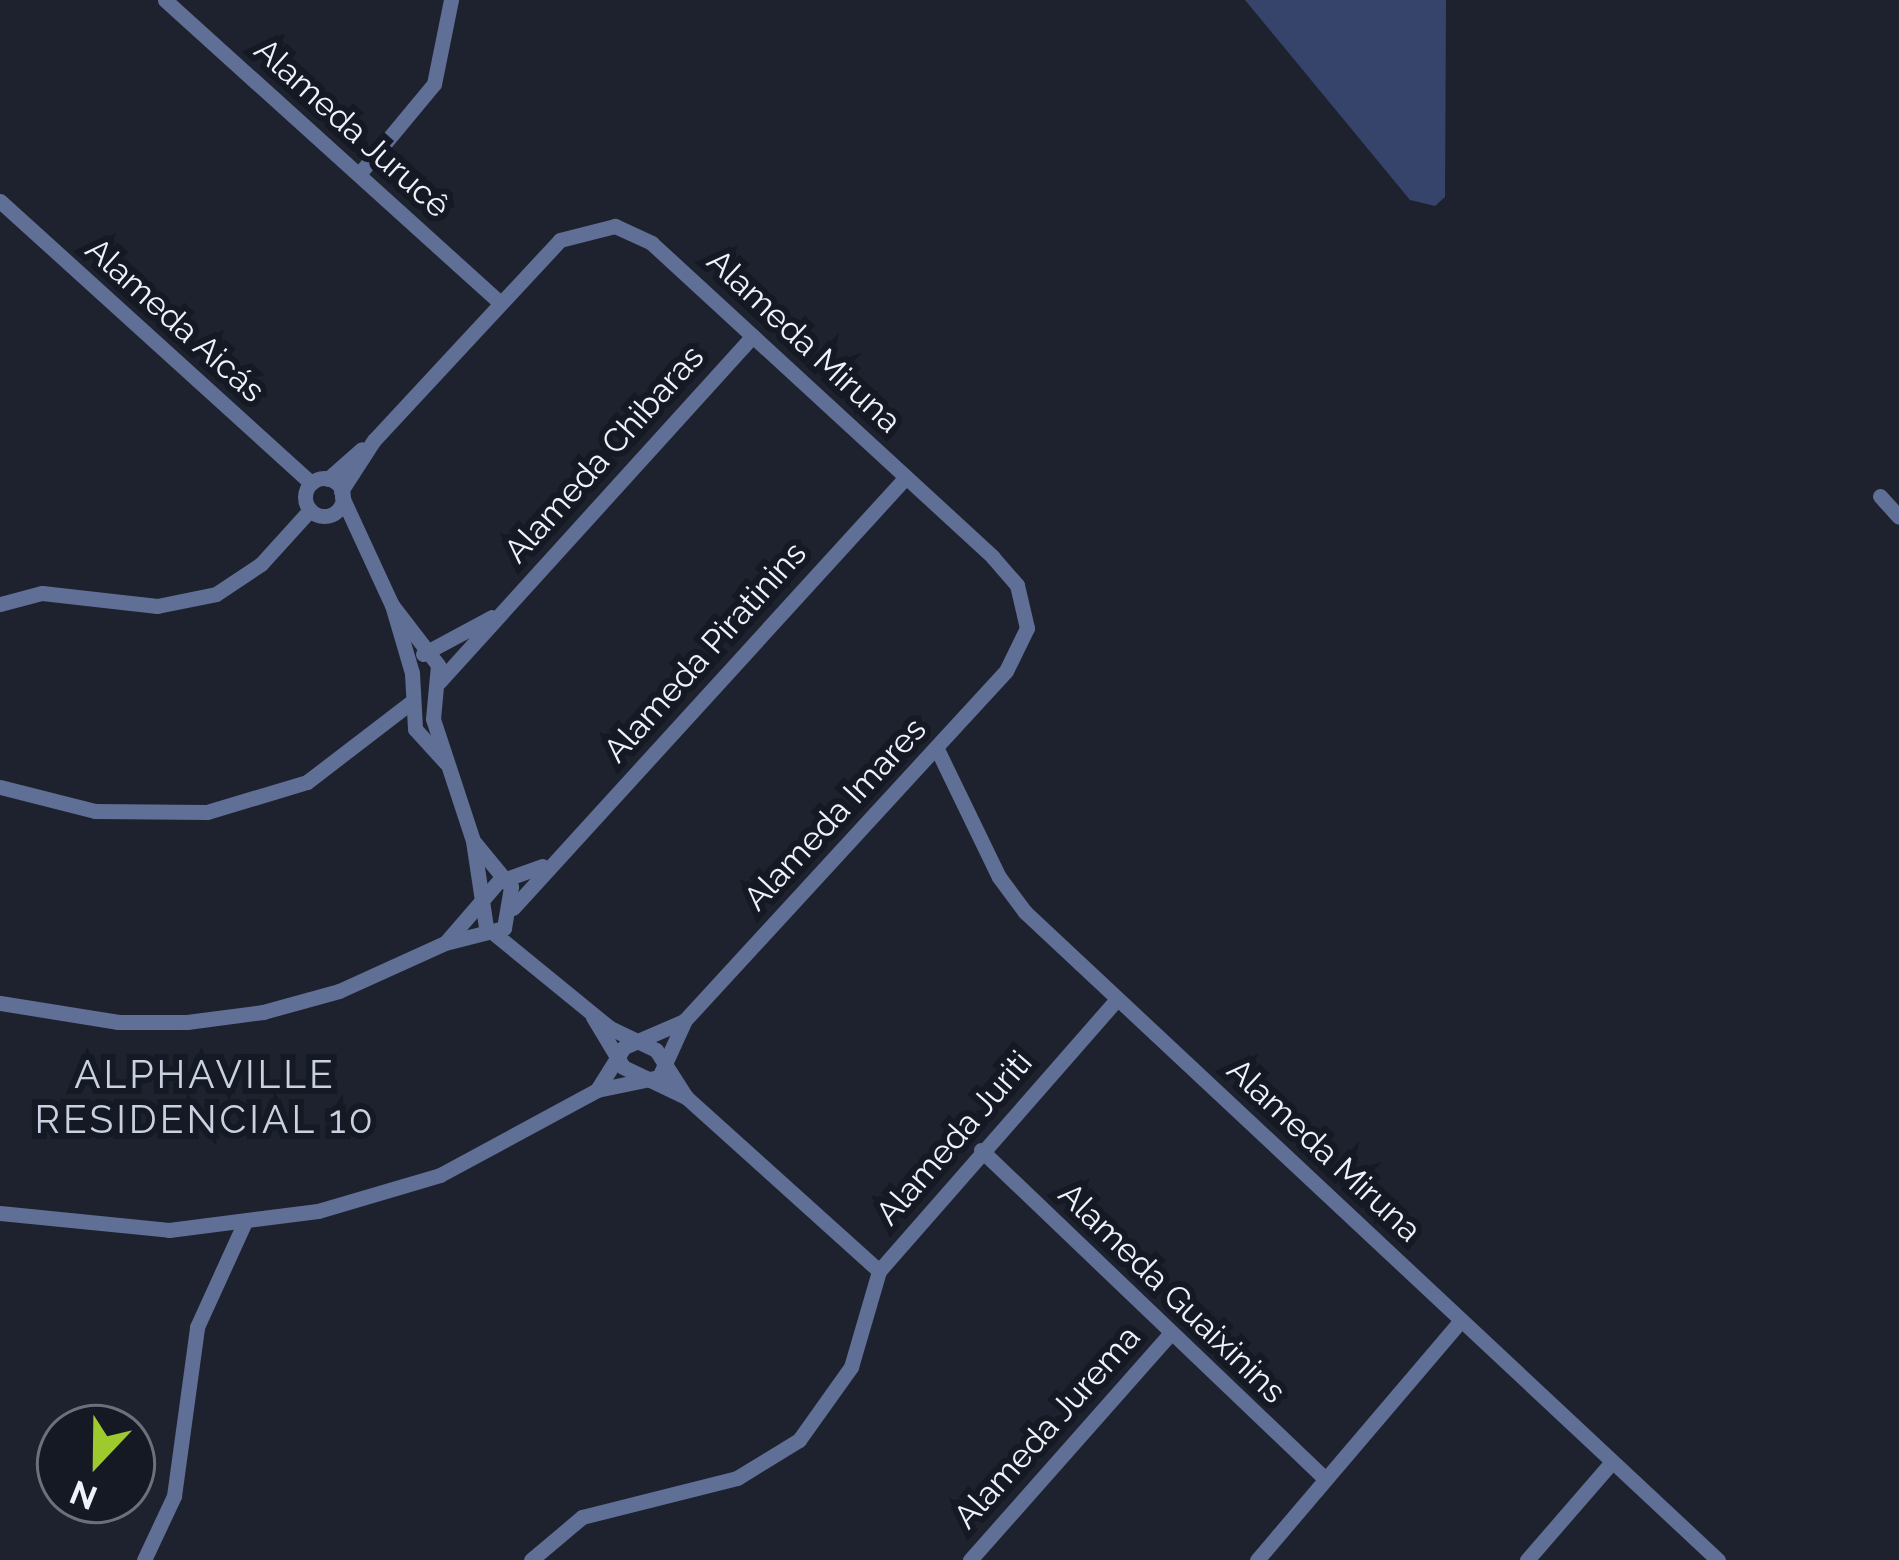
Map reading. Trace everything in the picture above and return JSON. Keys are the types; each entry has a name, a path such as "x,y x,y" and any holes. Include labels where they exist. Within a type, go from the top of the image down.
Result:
{"street":[{"name":"Alameda Jurucê","path":"165,0 498,302"},
{"path":"360,173 434,84 451,0"},
{"name":"Alameda Aicás","path":"0,201 319,481 342,494"},
{"name":"Alameda Miruna","path":"498,302 560,240 596,225 652,243 1017,585 1027,615 1023,643"},
{"path":"0,604 42,593 157,606 216,594 261,564 342,494 374,440 498,302"},
{"name":"Alameda Chibaras","path":"439,682 753,336"},
{"path":"318,513 319,481 374,440"},
{"name":"Alameda Piratinins","path":"510,915 545,865 906,477"},
{"path":"342,494 392,605 409,663 415,729 452,770"},
{"path":"1880,496 1899,517"},
{"path":"318,513 371,551"},
{"path":"392,605 430,651 439,682 433,718 473,841 490,932 590,1012 665,1060 686,1097 879,1271"},
{"path":"409,663 500,613"},
{"name":"Alameda Imares","path":"685,1020 937,749 1023,643"},
{"path":"0,787 95,811 206,812 307,782 378,734 410,704"},
{"path":"378,734 415,729 433,718"},
{"name":"Alameda Miruna","path":"937,749 998,877 1115,1001 1718,1560"},
{"path":"473,841 506,877 510,915 531,964"},
{"path":"446,943 506,877 545,865"},
{"path":"0,1003 118,1022 263,1012 339,991 446,943 490,932 510,915"},
{"name":"Alameda Juriti","path":"531,1560 582,1517 737,1478 800,1440 851,1367 879,1271 1115,1001"},
{"path":"590,1012 615,1057 645,1080 686,1097"},
{"path":"597,1090 615,1057 685,1020"},
{"path":"0,1213 114,1229 244,1224 440,1175 530,1133 597,1090 662,1076 685,1020"},
{"name":"Alameda Guaixinins","path":"981,1150 1323,1477"},
{"path":"144,1560 174,1496 197,1327 244,1224"},
{"path":"1257,1560 1461,1320"},
{"name":"Alameda Jurema","path":"970,1560 1170,1334"},
{"path":"1527,1560 1611,1463"}],"shaded area":[{"path":"1245,0 1446,0 1445,197 1435,206 1410,200"}],"district":[{"name":"ALPHAVILLE RESIDENCIAL 10","path":"205,1098"}]}
